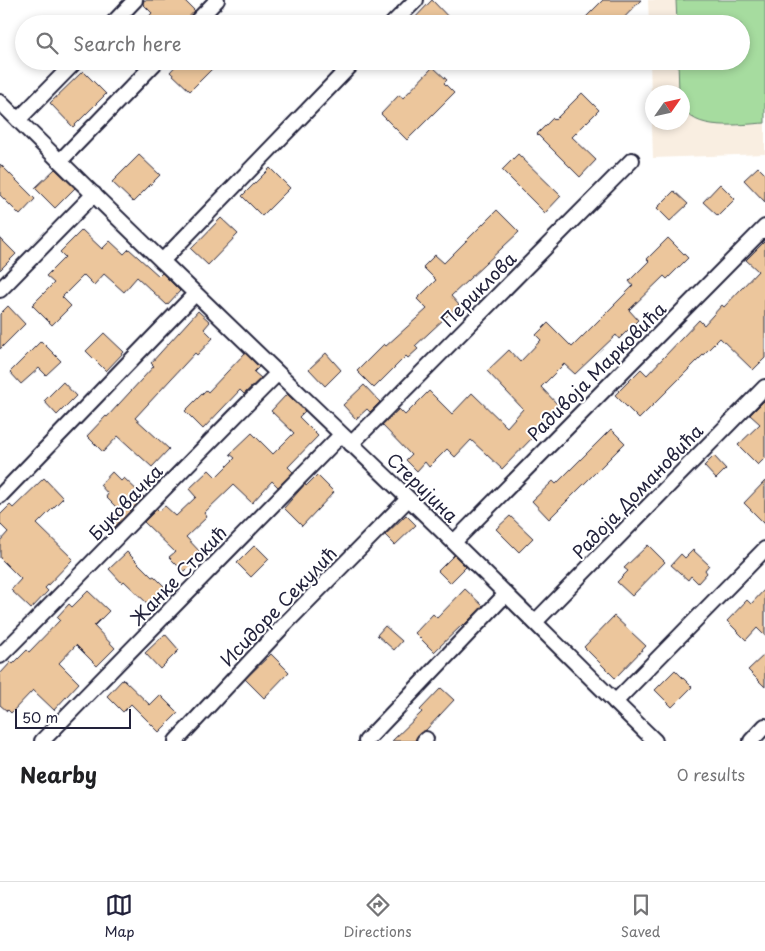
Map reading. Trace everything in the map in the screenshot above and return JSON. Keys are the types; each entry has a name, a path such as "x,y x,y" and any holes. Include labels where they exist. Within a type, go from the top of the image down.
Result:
{"street":[{"path":"121,15 136,0"},
{"path":"203,15 217,0"},
{"path":"401,15 416,0"},
{"path":"18,120 67,70"},
{"path":"60,161 148,70"},
{"path":"162,261 346,70"},
{"name":"Стеријина","path":"0,102 277,374 454,542 655,741"},
{"name":"Периклова","path":"346,440 632,160"},
{"path":"0,290 94,194"},
{"name":"Радивоја Марковића","path":"454,542 765,227"},
{"path":"0,496 195,294"},
{"name":"Буковачка","path":"0,656 277,374"},
{"name":"Радоја Домановића","path":"535,622 765,387"},
{"name":"Жанке Стокић","path":"42,741 346,440"},
{"name":"Исидоре Секулић","path":"176,741 286,623 408,498"},
{"path":"615,702 765,549"},
{"path":"366,741 506,594"},
{"path":"751,741 765,726"}],"shaded area":[{"path":"648,0 765,0 765,154 653,158 652,130 690,130 690,85 651,85 650,70 750,70 750,15 649,15"}],"green space":[{"path":"676,0 765,0 765,123 718,125 696,119 690,114 690,85 679,85 678,70 750,70 750,15 677,15"}],"building":[{"path":"144,0 184,0 195,11 191,15 150,15 152,13 143,4"},
{"path":"432,0 446,15 418,15"},
{"path":"603,0 641,0 627,15 588,15"},
{"path":"172,70 211,70 190,91 170,72"},
{"path":"430,70 436,70 447,80 444,83 454,93 407,140 381,114 399,95 403,98"},
{"path":"83,71 106,94 73,127 50,103"},
{"path":"582,93 599,110 572,137 596,160 580,177 537,134 553,118 555,120"},
{"path":"518,154 561,196 545,213 502,170"},
{"path":"139,155 160,175 133,202 112,182"},
{"path":"0,164 35,199 20,215 0,195"},
{"path":"758,167 765,174 765,202 744,180"},
{"path":"270,168 290,188 262,216 242,196"},
{"path":"55,169 75,188 55,208 35,188"},
{"path":"720,184 735,199 718,216 703,202"},
{"path":"674,191 688,204 670,221 657,208"},
{"path":"497,210 519,232 451,296 459,305 415,346 418,349 408,358 406,356 374,388 357,371 384,344 386,346 427,309 417,299 436,280 423,267 435,255 444,263"},
{"path":"221,218 238,234 208,265 191,249"},
{"path":"82,230 102,249 110,241 124,254 129,249 159,276 162,273 180,291 167,305 137,277 124,292 104,274 94,285 84,275 62,297 71,306 52,325 32,305 54,283 46,276 65,257 60,252"},
{"path":"0,238 16,254 0,270"},
{"path":"668,238 688,258 667,279 664,276 629,310 638,320 619,339 616,335 575,374 564,364 541,387 559,406 533,430 537,433 502,469 471,440 455,457 447,449 429,467 425,462 417,471 406,460 411,455 382,425 399,409 405,415 429,391 452,414 472,393 507,427 523,409 487,371 509,350 520,362 541,340 536,335 548,323 572,347 633,286 629,281"},
{"path":"765,241 765,358 753,370 720,338 639,419 615,395 641,369 647,375 699,320 704,325 722,305 724,307 758,271 746,260"},
{"path":"8,306 25,324 0,349 0,314"},
{"path":"198,311 210,322 204,329 213,338 197,355 195,353 135,418 169,449 152,467 118,436 103,452 87,436 154,366 151,363"},
{"path":"104,333 124,352 106,371 86,351"},
{"path":"41,341 61,361 46,375 39,368 21,384 10,372"},
{"path":"245,353 259,367 254,372 261,378 244,394 240,390 203,429 185,411 206,390 208,392"},
{"path":"326,353 341,370 325,386 309,369"},
{"path":"63,382 76,396 57,415 44,401"},
{"path":"364,385 380,402 370,412 367,409 356,419 343,405"},
{"path":"287,394 305,411 299,417 318,436 288,467 293,472 278,487 272,481 252,503 233,485 204,513 207,517 186,537 202,554 184,572 169,557 175,552 144,522 157,509 159,511 165,506 176,516 196,497 189,489 209,470 216,477 235,458 230,454 252,433 273,454 294,433 271,411"},
{"path":"765,400 765,458 758,465 738,445 760,424 750,415"},
{"path":"611,429 625,443 549,519 532,501 553,481 556,484"},
{"path":"714,456 726,469 716,479 704,466"},
{"path":"112,472 121,481 124,478 144,497 111,531 104,523 118,509 106,497 108,494 100,485"},
{"path":"317,475 334,492 302,526 284,508 305,484 306,486"},
{"path":"44,478 63,498 37,524 73,559 45,588 48,591 31,609 11,590 21,579 0,558 0,541 8,532 0,524 0,515 10,505 13,508"},
{"path":"765,481 765,524 744,503"},
{"path":"406,515 416,525 395,545 385,535"},
{"path":"510,516 533,538 519,552 496,529"},
{"path":"255,545 269,559 251,577 237,563"},
{"path":"648,545 665,562 632,596 617,582 628,571 624,568"},
{"path":"693,550 709,565 705,570 707,573 698,583 691,576 688,580 671,565 681,554 685,558"},
{"path":"127,552 168,590 151,607 124,581 122,583 109,569"},
{"path":"454,555 466,567 450,583 438,571"},
{"path":"465,589 483,606 434,652 415,633 433,614 437,618"},
{"path":"765,589 765,636 757,628 746,640 727,621 747,600 751,604"},
{"path":"88,591 109,611 94,626 115,648 97,666 76,645 59,663 79,683 54,710 33,690 11,713 7,711 0,705 0,674 11,662 13,664 27,650 29,652 60,620 57,617 69,604 72,607"},
{"path":"614,616 646,646 615,678 584,647"},
{"path":"385,626 402,641 394,650 377,635"},
{"path":"165,634 179,650 160,669 145,653"},
{"path":"271,654 289,672 264,698 245,679"},
{"path":"765,654 765,687 748,670"},
{"path":"675,670 692,687 672,707 655,690"},
{"path":"123,679 150,705 160,695 178,713 159,732 131,704 123,712 107,696"},
{"path":"441,688 454,700 426,730 418,735 415,741 392,741 422,712 420,710"}]}
